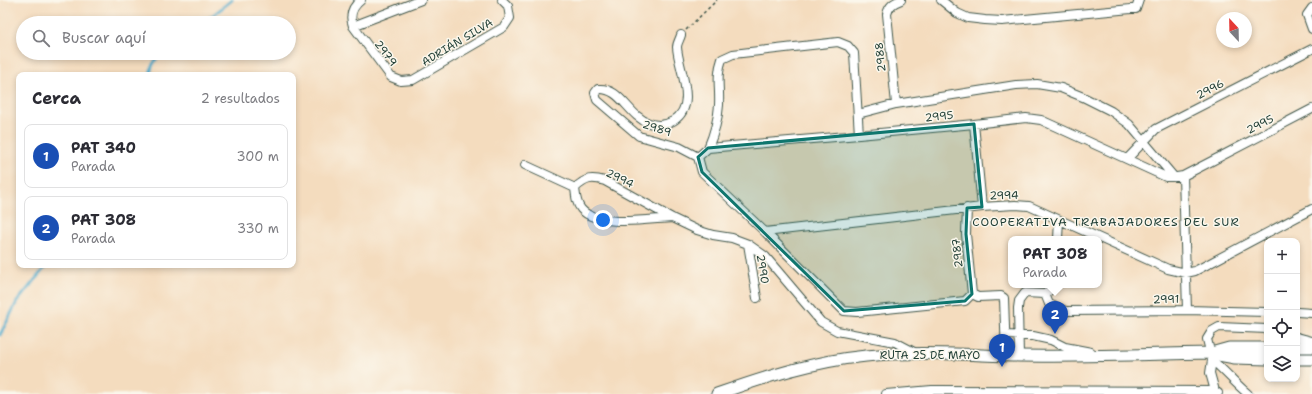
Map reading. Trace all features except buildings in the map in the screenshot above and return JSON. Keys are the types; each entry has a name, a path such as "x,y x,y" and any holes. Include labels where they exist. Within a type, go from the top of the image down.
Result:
{"main road":[{"path":"1300,348 1312,347"},
{"name":"RUTA 25 DE MAYO","path":"717,394 755,380 822,364 865,356 916,353 1006,356 1212,356 1229,348 1264,348"},
{"path":"1212,356 1264,359"},
{"path":"1300,359 1312,359"}],"street":[{"path":"361,0 355,6 351,14 352,24 421,0"},
{"name":"2988","path":"896,104 887,14 889,7 894,2 901,0"},
{"path":"941,0 957,13 968,18 1002,21 1136,9 1139,0"},
{"name":"ADRIÁN SILVA","path":"413,80 504,27 510,18 505,3"},
{"path":"1310,11 1312,28"},
{"name":"2979","path":"352,24 390,78 401,81 413,80"},
{"name":"2989","path":"681,35 677,45 686,93 683,109 676,119 666,124 654,124 643,121 630,111 612,91 605,88 598,89 595,93 597,100 639,136 679,147 698,157"},
{"path":"859,135 854,53 848,46 838,42 733,54 722,59 718,69 718,120 708,148 698,157 702,172 844,311 857,312 965,301 972,294 978,297 1001,296 1004,298 1006,356"},
{"name":"2996","path":"1127,159 1156,129 1312,49"},
{"name":"2995","path":"858,114 896,104 991,88 1037,84 1061,88 1111,111 1130,124 1174,177"},
{"name":"2995","path":"708,148 859,135 1026,118 1041,120 1166,177 1174,177 1183,176 1312,109"},
{"path":"654,124 650,134 654,140"},
{"path":"974,124 982,206"},
{"path":"525,165 576,188"},
{"path":"1183,176 1187,310"},
{"name":"2994","path":"672,218 608,221 595,218 581,209 576,200 576,188 584,180 594,178 605,181 697,230 746,243"},
{"name":"2994","path":"765,232 982,206 1016,205 1029,206 1094,236"},
{"name":"2987","path":"967,208 966,234 972,294"},
{"path":"1186,273 1195,271 1312,210"},
{"path":"1058,220 1058,236"},
{"name":"2994","path":"1102,240 1168,269 1186,273"},
{"path":"746,243 765,256 821,322 836,331 895,342 916,353"},
{"name":"2990","path":"746,243 757,298"},
{"path":"1019,356 1019,301 1025,293 1045,294 1053,288"},
{"name":"2991","path":"1045,294 1049,304 1066,311 1187,310 1264,312"},
{"path":"1300,312 1312,313"},
{"path":"886,394 934,392 1217,392 1210,373 1212,356 1207,339 1212,331 1219,327 1264,330"},
{"path":"1006,336 1019,335 1041,337 1065,347 1106,355"},
{"path":"1300,337 1312,341"},
{"path":"1212,356 1248,394"}],"path":[{"path":"681,35 717,0"}],"highlighted area":[{"path":"974,124 982,207 967,208 966,234 972,294 965,301 844,311 702,172 698,157 708,148"}],"waterway":[{"path":"212,16 232,0"},
{"path":"151,72 156,60"},
{"path":"0,335 17,302 45,268"}],"place":[{"name":"PAT 308","path":"1055,334"},
{"name":"PAT 340","path":"1002,367"}],"district":[{"name":"COOPERATIVA TRABAJADORES DEL SUR","path":"1106,222"}]}
